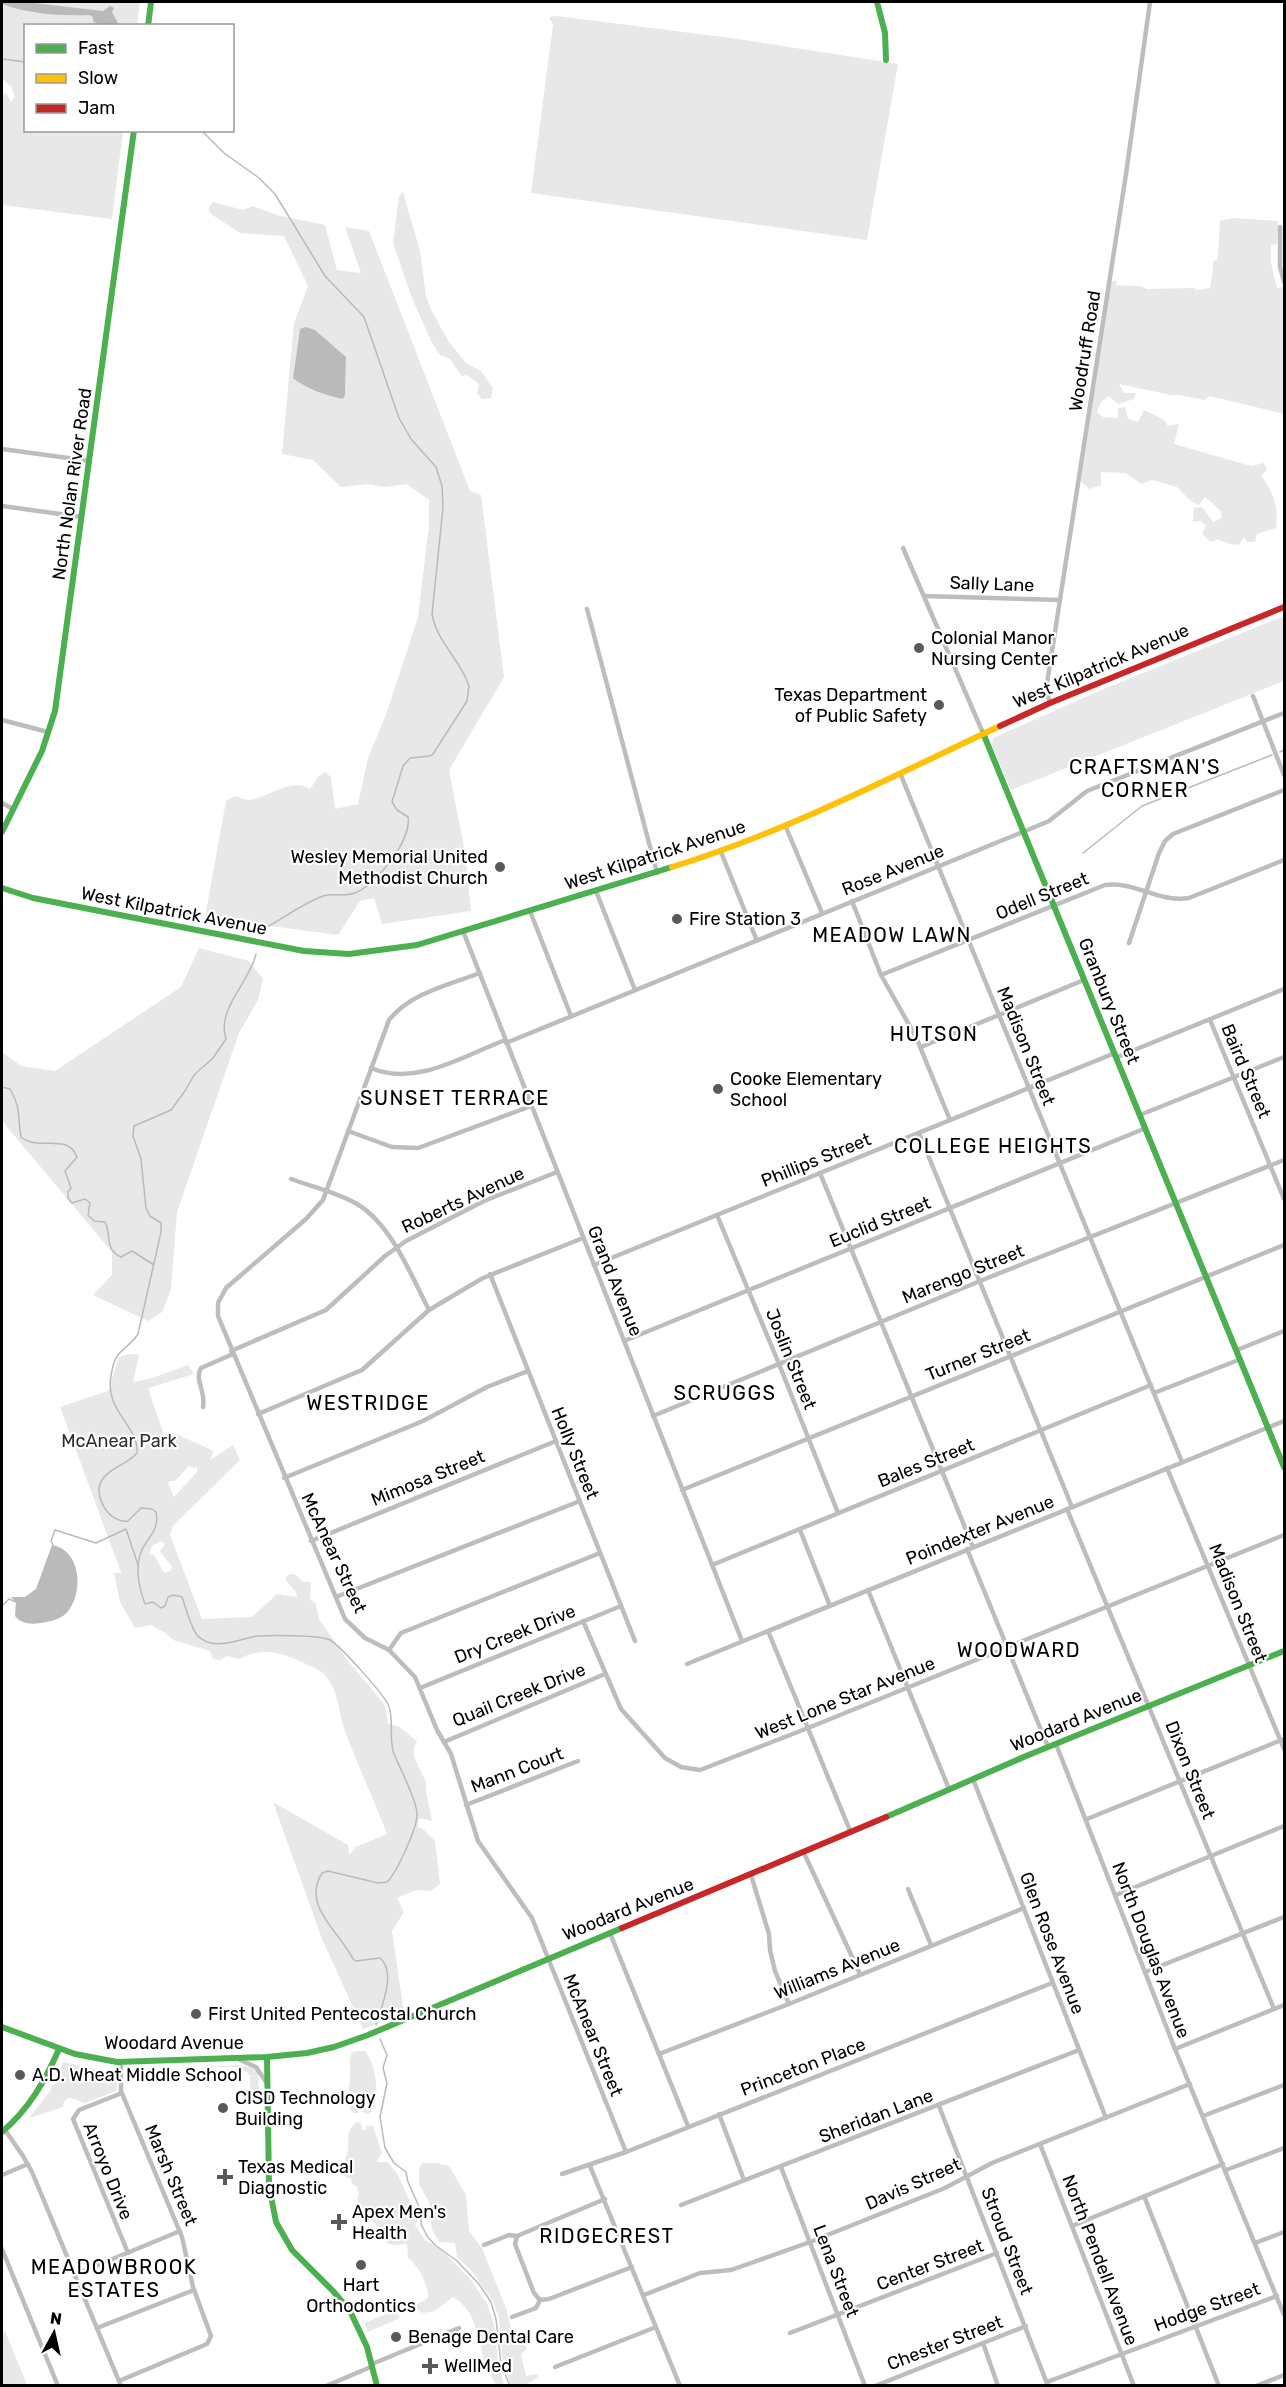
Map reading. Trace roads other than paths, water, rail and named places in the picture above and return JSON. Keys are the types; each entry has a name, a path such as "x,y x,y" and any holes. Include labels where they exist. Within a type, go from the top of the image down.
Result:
{"street":[{"path":"148,24 151,2"},
{"path":"877,2 885,33 886,60"},
{"name":"Woodruff Road","path":"1050,703 1046,690 1126,174 1150,2"},
{"name":"North Nolan River Road","path":"2,831 48,732 55,711 134,132"},
{"path":"1280,226 1284,282"},
{"path":"2,449 90,460"},
{"path":"2,506 82,517"},
{"name":"Granbury Street","path":"903,548 983,733 1284,1467"},
{"name":"Sally Lane","path":"924,596 1060,600"},
{"name":"West Kilpatrick Avenue","path":"2,888 33,898 304,951 349,954 417,945 721,852 786,825 1050,703 1284,607"},
{"path":"587,609 657,873"},
{"path":"1253,696 1284,775"},
{"name":"Rose Avenue","path":"371,1068 386,1073 413,1075 572,1016 1024,832 1049,821 1087,791 1284,713"},
{"path":"2,720 48,732"},
{"name":"Madison Street","path":"900,773 1182,1462"},
{"path":"1129,944 1161,846 1173,834 1284,790"},
{"path":"2,803 13,809"},
{"path":"786,825 822,913"},
{"path":"721,852 757,940"},
{"name":"Odell Street","path":"881,975 1105,885 1122,884 1170,899 1188,898 1284,860"},
{"path":"596,891 635,990"},
{"path":"852,901 881,975 921,1047 950,1120"},
{"path":"530,911 572,1016"},
{"name":"Grand Avenue","path":"464,931 742,1641"},
{"path":"326,1191 384,1028 401,1007 419,996 480,973"},
{"path":"921,1047 1084,980"},
{"name":"Phillips Street","path":"594,1265 1029,1088 1284,990"},
{"name":"Baird Street","path":"1210,1020 1284,1199"},
{"path":"1140,1115 1284,1057"},
{"path":"348,1131 392,1147 418,1148 531,1106"},
{"name":"Euclid Street","path":"624,1341 1146,1128"},
{"name":"Dixon Street","path":"919,1133 1041,1430 1107,1606 1274,2009"},
{"name":"Marengo Street","path":"653,1416 980,1281 1284,1160"},
{"name":"Roberts Avenue","path":"203,1407 205,1395 198,1379 201,1368 326,1310 396,1247 484,1201 557,1172"},
{"path":"820,1173 912,1396 1048,1747"},
{"path":"291,1179 356,1203 369,1212 384,1227 429,1310"},
{"name":"McAnear Street","path":"326,1191 314,1211 230,1285 220,1298 218,1316 345,1619 365,1638 389,1650 415,1677 451,1754 478,1841 526,1907 626,2152"},
{"name":"Joslin Street","path":"717,1215 838,1513"},
{"path":"258,1414 362,1370 429,1310 490,1274 583,1238"},
{"name":"Turner Street","path":"682,1490 1284,1245"},
{"name":"Holly Street","path":"490,1274 635,1641"},
{"path":"1237,1350 1284,1331"},
{"path":"1154,1393 1240,1359"},
{"path":"284,1478 423,1421 487,1387 528,1371"},
{"name":"Bales Street","path":"712,1565 1151,1385"},
{"name":"Poindexter Avenue","path":"687,1664 1284,1421"},
{"name":"Mimosa Street","path":"311,1541 556,1441"},
{"name":"Madison Street","path":"1167,1468 1249,1665 1283,1740 1284,1749"},
{"path":"336,1597 580,1501"},
{"path":"800,1530 830,1606"},
{"name":"West Lone Star Avenue","path":"583,1621 621,1709 665,1758 681,1767 700,1770 710,1768 1284,1535"},
{"path":"389,1650 401,1633 600,1553"},
{"path":"868,1590 950,1789"},
{"name":"Dry Creek Drive","path":"420,1688 621,1606"},
{"path":"768,1631 851,1833"},
{"name":"Woodard Avenue","path":"2,2027 88,2058 121,2062 267,2057 307,2053 345,2044 804,1853 1048,1747 1284,1651"},
{"name":"Quail Creek Drive","path":"444,1742 605,1674"},
{"path":"1087,1819 1283,1740"},
{"name":"North Douglas Avenue","path":"1056,1744 1087,1819 1144,1972 1226,2170"},
{"name":"Mann Court","path":"466,1804 578,1761"},
{"name":"Glen Rose Avenue","path":"973,1779 1106,2118"},
{"path":"1116,1895 1284,1826"},
{"path":"804,1853 860,1974"},
{"path":"751,1875 769,1934 774,1970 789,2004"},
{"path":"908,1889 931,1945"},
{"name":"Williams Avenue","path":"659,2054 789,2004 1024,1908"},
{"path":"1144,1972 1284,1917"},
{"path":"610,1933 688,2126"},
{"name":"Princeton Place","path":"562,2174 626,2152 1052,1983"},
{"path":"1175,2049 1284,2005"},
{"path":"58,2049 36,2096 24,2112 3,2131 28,2164 120,2383"},
{"name":"Sheridan Lane","path":"681,2205 1079,2050"},
{"path":"267,2057 269,2184 277,2226 294,2254 333,2290 352,2316 363,2336 377,2385"},
{"path":"237,2059 256,2067 268,2086"},
{"name":"Marsh Street","path":"120,2383 203,2346 210,2340 211,2331 194,2290 180,2231 122,2093 121,2062"},
{"name":"Davis Street","path":"644,2295 700,2273 731,2270 810,2242 945,2188 967,2175 1040,2144 1190,2084"},
{"path":"1203,2116 1284,2085"},
{"name":"Arroyo Drive","path":"122,2093 80,2110 73,2119 128,2253"},
{"name":"Stroud Street","path":"939,2106 1048,2384"},
{"path":"719,2114 744,2181"},
{"name":"North Pendell Avenue","path":"1040,2144 1134,2385"},
{"path":"1284,2148 1226,2170 1284,2315"},
{"path":"2,2175 28,2164"},
{"path":"1072,2226 1223,2164"},
{"path":"590,2166 680,2385"},
{"name":"Lena Street","path":"781,2167 865,2385"},
{"path":"1143,2196 1220,2385"},
{"path":"484,2245 509,2235 517,2236 604,2199"},
{"path":"75,2275 180,2231"},
{"path":"1255,2244 1284,2232"},
{"path":"517,2236 515,2244 534,2293 540,2300"},
{"path":"2,2249 58,2385"},
{"name":"Center Street","path":"790,2333 997,2253"},
{"path":"540,2300 549,2299 632,2267"},
{"path":"97,2328 194,2290"},
{"name":"Hodge Street","path":"1048,2384 1121,2353 1276,2295"},
{"path":"512,2317 536,2307 540,2300"},
{"name":"Chester Street","path":"875,2385 1026,2326"},
{"path":"555,2367 656,2327"},
{"path":"326,2385 459,2328"},
{"path":"983,2343 998,2385"},
{"path":"1256,2385 1284,2375"}],"waterway":[{"path":"2,59 24,62"},
{"path":"203,132 224,153 259,178 275,194 325,276 364,317 399,418 411,439 436,467 442,486 443,508 432,614 439,634 461,668 469,686 467,701 433,754 410,758 403,766 392,802 397,810 408,817 408,827 399,849 382,872 355,893 327,895 302,906 267,927 260,935"},
{"path":"1280,752 1284,750"},
{"path":"1083,853 1142,806 1272,755"},
{"path":"256,954 226,1017 224,1028 226,1039 213,1058 194,1075 171,1110 134,1126 133,1136 141,1159 146,1208 150,1216 161,1223 161,1232 138,1334 118,1355 113,1364 111,1376 110,1388 113,1399 133,1435 137,1453 105,1476 99,1486 99,1493 104,1507 121,1521 128,1521 141,1508 152,1509 156,1512 155,1529 141,1552 138,1565 145,1604 153,1602 161,1608 165,1606 168,1597 174,1595 182,1597 197,1635 211,1643 227,1643 264,1636 306,1636 330,1640 361,1670 388,1704 391,1716 392,1748 416,1807 416,1820 411,1838 387,1882 378,1883 328,1871 322,1873 317,1885 316,1897 319,1908 353,1959 356,1961 380,1958 385,1964 388,1981 376,2025"},
{"path":"2,1087 10,1089 16,1102 21,1137 36,1143 67,1145 73,1150 77,1157 65,1171 71,1188 68,1198 72,1203 85,1199 90,1203 88,1215 94,1221 105,1222 112,1250 121,1257 132,1251 154,1265"},
{"path":"53,1545 51,1541 55,1530 96,1543 126,1529 138,1565"},
{"path":"2,1606 9,1599 16,1602"},
{"path":"380,2039 387,2055 383,2068 387,2083 380,2117 385,2148 394,2163 406,2172 421,2211 421,2224 427,2236 457,2261 479,2284 491,2302 496,2319 501,2364 510,2386"}],"place":[{"name":"Colonial Manor Nursing Center","path":"919,648"},
{"name":"Texas Department of Public Safety","path":"939,705"},
{"name":"Wesley Memorial United Methodist Church","path":"500,867"},
{"name":"Fire Station 3","path":"677,919"},
{"name":"Cooke Elementary School","path":"718,1089"},
{"name":"First United Pentecostal Church","path":"196,2014"},
{"name":"A.D. Wheat Middle School","path":"20,2075"},
{"name":"CISD Technology Building","path":"223,2108"},
{"name":"Texas Medical Diagnostic","path":"225,2177"},
{"name":"Apex Men's Health","path":"339,2222"},
{"name":"Hart Orthodontics","path":"361,2265"},
{"name":"Benage Dental Care","path":"396,2337"},
{"name":"WellMed","path":"430,2366"}],"district":[{"name":"CRAFTSMAN'S CORNER","path":"1145,778"},
{"name":"MEADOW LAWN","path":"892,935"},
{"name":"HUTSON","path":"934,1034"},
{"name":"SUNSET TERRACE","path":"455,1098"},
{"name":"COLLEGE HEIGHTS","path":"993,1146"},
{"name":"SCRUGGS","path":"725,1393"},
{"name":"WESTRIDGE","path":"368,1403"},
{"name":"WOODWARD","path":"1019,1650"},
{"name":"RIDGECREST","path":"607,2236"},
{"name":"MEADOWBROOK ESTATES","path":"114,2278"}],"park label":[{"name":"McAnear Park","path":"119,1441"}]}
